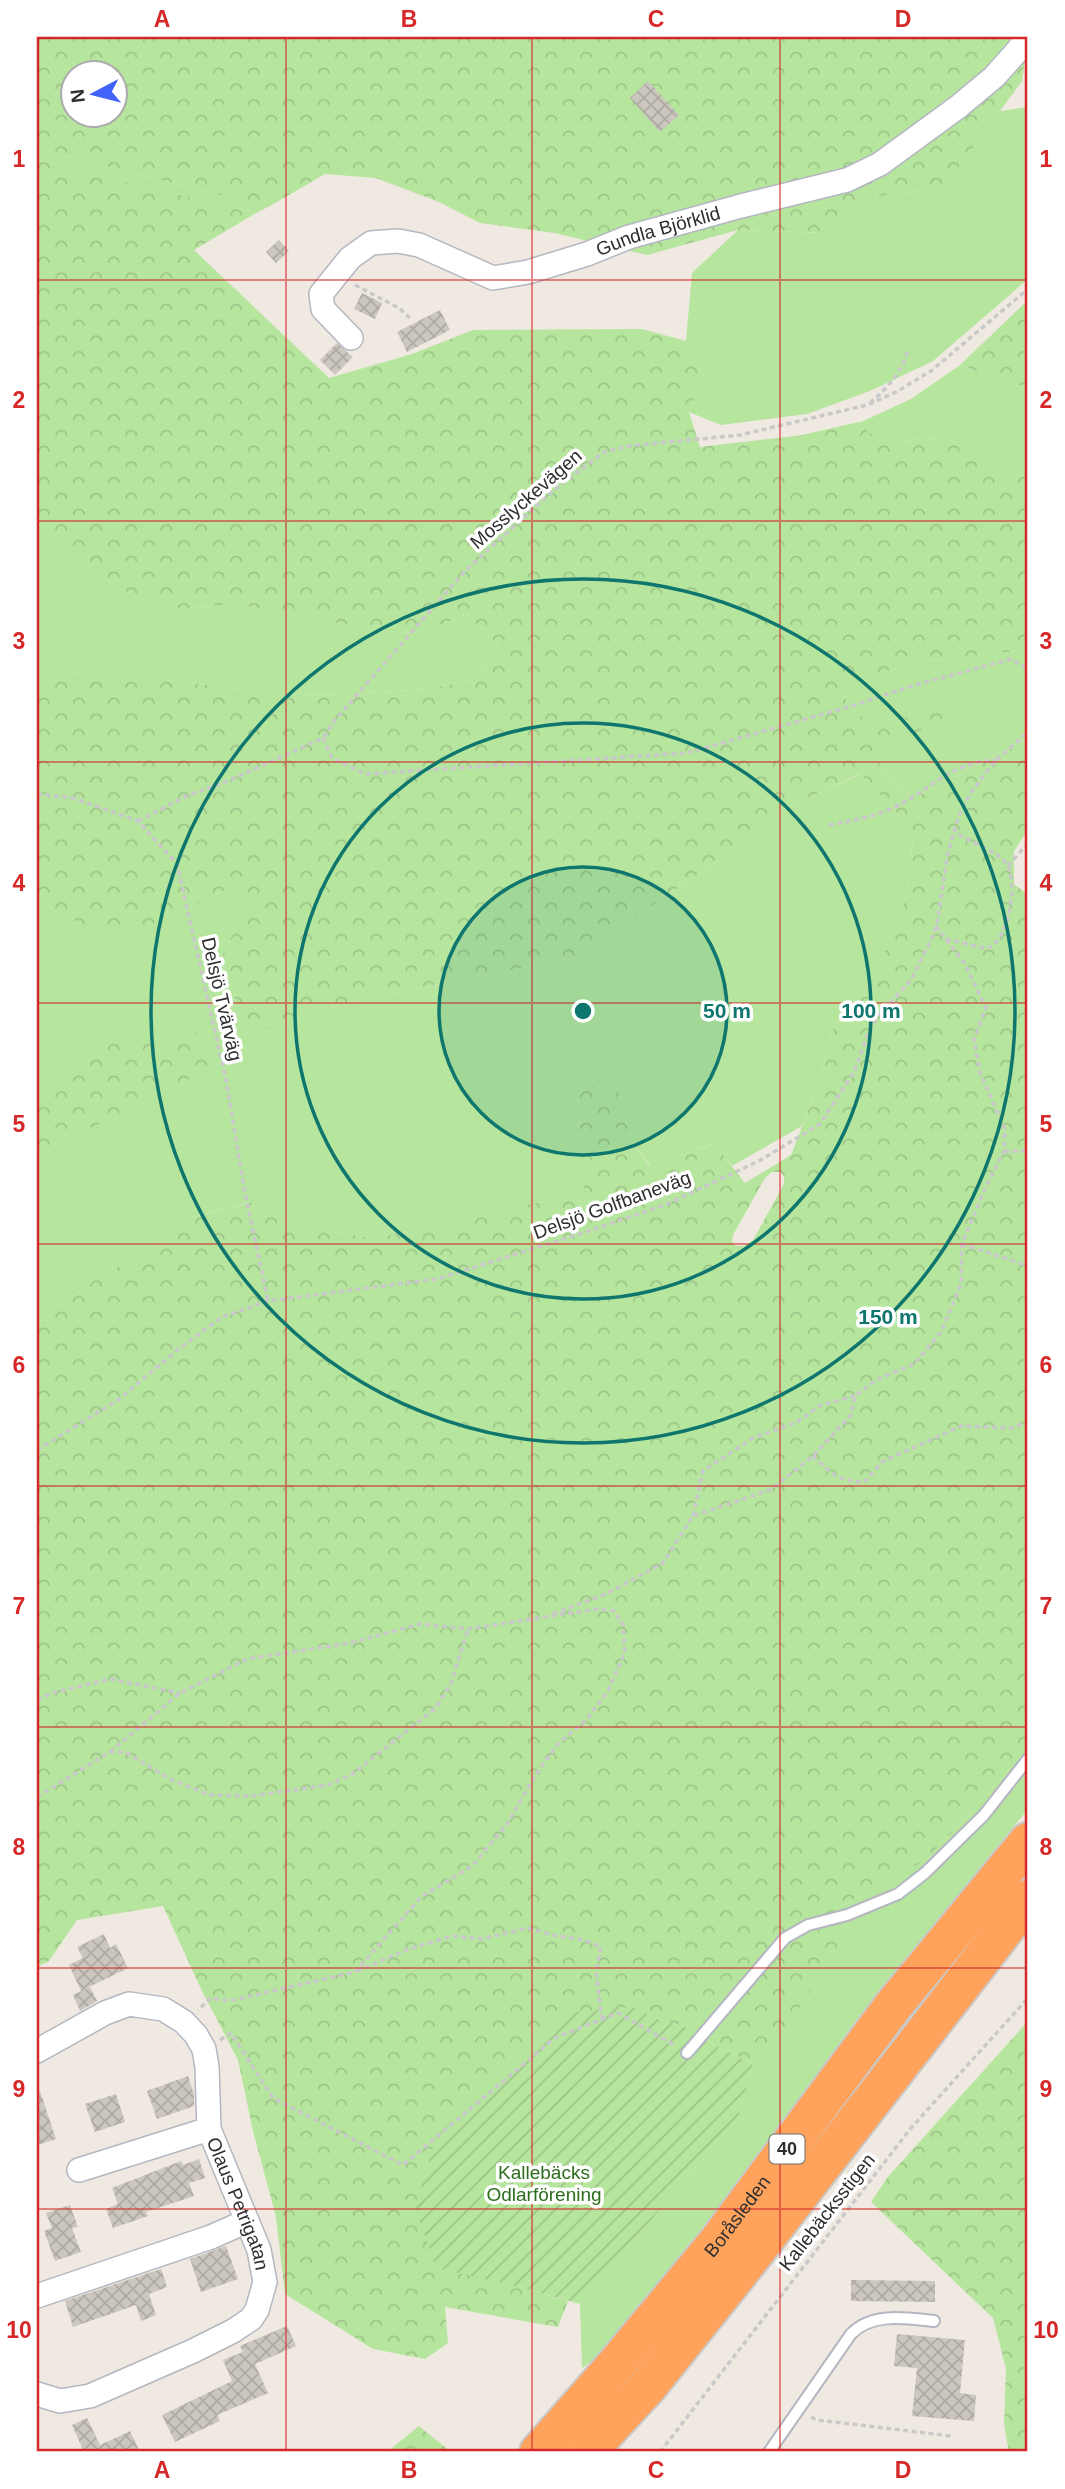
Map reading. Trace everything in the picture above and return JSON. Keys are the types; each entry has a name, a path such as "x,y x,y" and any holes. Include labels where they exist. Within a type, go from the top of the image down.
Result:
{"highway":[{"name":"Boråsleden","path":"539,2452 717,2243 893,2006 1028,1842"},
{"name":"Boråsleden","path":"587,2452 649,2385 733,2281 1028,1899"}],"street":[{"name":"Gundla Björklid","path":"331,279 350,258 371,243 398,241 419,245 493,278 528,272 587,254 629,237 847,180 880,164 958,107 994,77 1026,37"},
{"path":"331,279 321,294 323,309 351,338"},
{"path":"37,2051 104,2013 129,2004 163,2009 184,2022 204,2049"},
{"name":"Olaus Petrigatan","path":"37,2394 60,2401 90,2396 193,2351 245,2324 257,2310 265,2282 258,2250 209,2129 204,2049"},
{"path":"79,2170 209,2129"},
{"path":"37,2295 211,2237 245,2222"}],"lane":[{"path":"687,2053 785,1938 808,1925 847,1915 898,1894 925,1873 984,1815 1028,1759"},
{"path":"769,2452 851,2334 861,2324 902,2318 934,2321"}],"path":[{"path":"331,279 356,285 400,308 412,320"},
{"name":"Mosslyckevägen","path":"138,821 189,795 228,782 323,738 335,720 465,571 555,489 604,452 628,446 740,435 867,405 896,392 931,371 1028,289"},
{"path":"867,405 896,377 902,368 908,348"},
{"path":"323,738 332,758 365,774 687,753 855,705 915,684 1011,659 1028,669"},
{"name":"Delsjö Golfbaneväg","path":"37,1450 118,1400 222,1317 268,1301 437,1279 665,1205 759,1161 820,1124 854,1072 869,1031 880,1014 911,980 936,926 948,852 959,815 970,794 997,760 1028,732"},
{"path":"830,825 889,810 953,770 980,760 997,760"},
{"name":"Delsjö Tvärväg","path":"37,794 73,798 138,821 177,864 226,1080 245,1193 268,1301"},
{"path":"946,939 966,942 983,949 990,947 998,937 1013,899 1008,866 954,832"},
{"path":"1008,866 1028,844"},
{"path":"546,1617 606,1594 663,1563 693,1516 703,1471 753,1438 797,1422 821,1405 855,1396 876,1380 914,1364 941,1332 961,1284 962,1244 1004,1151 1005,1129 980,1073 974,1039 986,1008 965,964 936,926"},
{"path":"1004,1151 1028,1151"},
{"path":"962,1244 1022,1264 1028,1254"},
{"path":"693,1516 770,1490 813,1455 850,1415 855,1396"},
{"path":"813,1455 831,1473 846,1481 864,1482 883,1462 961,1426 1012,1428 1028,1421"},
{"path":"37,1797 110,1752 180,1693 247,1659 350,1643 420,1624 468,1629 597,1609 614,1611 624,1625 625,1651 608,1690 587,1719 556,1745 507,1824 472,1866 421,1897 355,1972"},
{"path":"110,1752 125,1752 170,1779 209,1795 251,1796 328,1785 351,1775 436,1708 451,1683 468,1629"},
{"path":"37,1700 52,1693 110,1679 180,1693"},
{"path":"184,2022 211,1998 229,2001 355,1972 409,1949 452,1936 482,1939 527,1928 584,1940 601,1947 596,1972 602,2019"},
{"name":"Kallebäcksstigen","path":"660,2452 911,2128 1028,1998"},
{"path":"204,2049 231,2033 273,2098 403,2165 556,2037 618,2013 687,2053"},
{"path":"797,2410 817,2420 951,2436"}],"green space":[{"path":"37,37 1028,37 1022,81 944,188 864,198 824,233 738,230 647,255 554,233 480,223 439,202 376,178 325,174 268,207 37,149"},
{"path":"1028,107 1028,279 933,361 870,391 807,414 721,425 689,412 704,376 686,341 692,273 738,230 824,233 864,198 944,188 1000,111"},
{"path":"37,149 268,207 256,213 37,160"},
{"path":"37,160 256,213 194,250 329,378 412,354 473,330 642,329 686,341 704,376 689,412 700,447 802,435 859,422 878,438 899,441 933,438 953,441 991,467 1028,477 1028,650 934,660 849,680 841,694 862,717 887,726 934,704 948,715 883,753 878,770 913,798 1028,738 1028,830 1014,851 1014,884 1028,895 1028,1750 926,1860 834,1910 837,1948 774,2048 753,2064 712,2044 686,2027 658,2019 632,2007 519,2287 568,2301 558,2327 445,2307 448,2343 425,2359 373,2349 285,2294 276,2217 253,2131 238,2060 202,1991 163,1906 77,1920 49,1961 37,1967 37,1323 108,1270 146,1257 187,1219 250,1202 291,1225 371,1238 451,1225 535,1203 584,1194 578,1099 588,1079 616,1084 632,1142 649,1166 714,1144 745,1183 791,1155 819,1083 833,1028 876,974 908,891 913,836 893,807 860,774 786,808 713,865 650,907 597,953 341,1004 246,1037 222,956 245,910 232,887 170,918 115,935 79,923 37,900 37,677 91,671 291,695 350,694 428,689 473,680 501,649 467,614 425,632 389,633 235,604 164,610 115,586 58,542 37,538","holes":["772,1172 780,1172 784,1176 784,1184 753,1240 744,1246 736,1246 732,1241 733,1235 765,1178"]},
{"path":"1028,300 1028,387 960,365"},
{"path":"960,365 1028,387 1028,477 991,467 953,441 933,438 888,441 868,432 859,423 911,399"},
{"path":"37,538 58,542 115,586 164,610 235,604 389,633 425,632 467,614 501,649 473,680 428,689 350,694 291,695 91,671 37,677"},
{"path":"1028,650 1028,738 913,798 877,769 883,753 947,715 934,704 887,726 862,717 841,694 848,680 934,660"},
{"path":"861,774 893,807 913,836 908,891 876,974 833,1028 819,1083 802,1126 732,1166 713,1144 650,1166 632,1142 616,1085 578,1100 585,1194 535,1203 451,1225 371,1238 291,1225 249,1202 187,1219 146,1257 108,1270 37,1323 37,900 79,923 170,918 232,887 245,910 222,956 246,1036 341,1004 597,953 650,907 713,865 786,808"},
{"path":"203,1032 210,1068 37,1155 37,1096 108,1034 148,1041"},
{"path":"1028,1750 1028,1809 855,2022 699,2235 598,2357 582,2368 580,2304 739,2116 753,2064 774,2047 834,1910 926,1860"},
{"name":"Kallebäcks Odlarförening","path":"632,2007 658,2019 686,2027 712,2044 753,2064 739,2116 580,2304 436,2268 415,2207 437,2135 575,2012"},
{"path":"1028,2021 1028,2452 1009,2452 1004,2424 1006,2369 993,2318 871,2202 887,2178"},
{"path":"419,2426 451,2452 387,2452"}],"building":[{"path":"648,81 679,115 660,132 630,98"},
{"path":"279,240 289,251 276,263 266,252"},
{"path":"362,293 382,303 375,319 354,309"},
{"path":"440,310 450,330 407,352 397,332"},
{"path":"337,343 353,357 335,375 320,360"},
{"path":"104,1934 110,1948 116,1944 128,1968 81,1991 69,1965 83,1958 77,1947"},
{"path":"90,1987 97,2001 80,2011 73,1995"},
{"path":"188,2076 194,2094 194,2106 157,2119 147,2091"},
{"path":"37,2091 40,2091 56,2139 37,2145"},
{"path":"116,2094 125,2122 95,2132 85,2104"},
{"path":"199,2159 205,2178 189,2183 194,2196 146,2212 148,2216 113,2228 106,2209 118,2204 112,2188 181,2161 183,2165"},
{"path":"70,2205 78,2227 72,2228 81,2252 55,2261 44,2231 52,2228 46,2213"},
{"path":"226,2246 238,2279 201,2292 190,2259"},
{"path":"161,2269 167,2287 149,2294 156,2315 141,2321 136,2305 73,2327 65,2301"},
{"path":"851,2280 935,2281 935,2302 851,2301"},
{"path":"287,2326 296,2346 255,2364 268,2393 217,2415 220,2421 175,2442 162,2415 232,2381 223,2360 243,2352 240,2346"},
{"path":"897,2334 965,2340 960,2393 976,2395 974,2421 912,2416 917,2368 894,2366"},
{"path":"87,2418 100,2445 130,2431 140,2452 84,2452 72,2425"}]}
